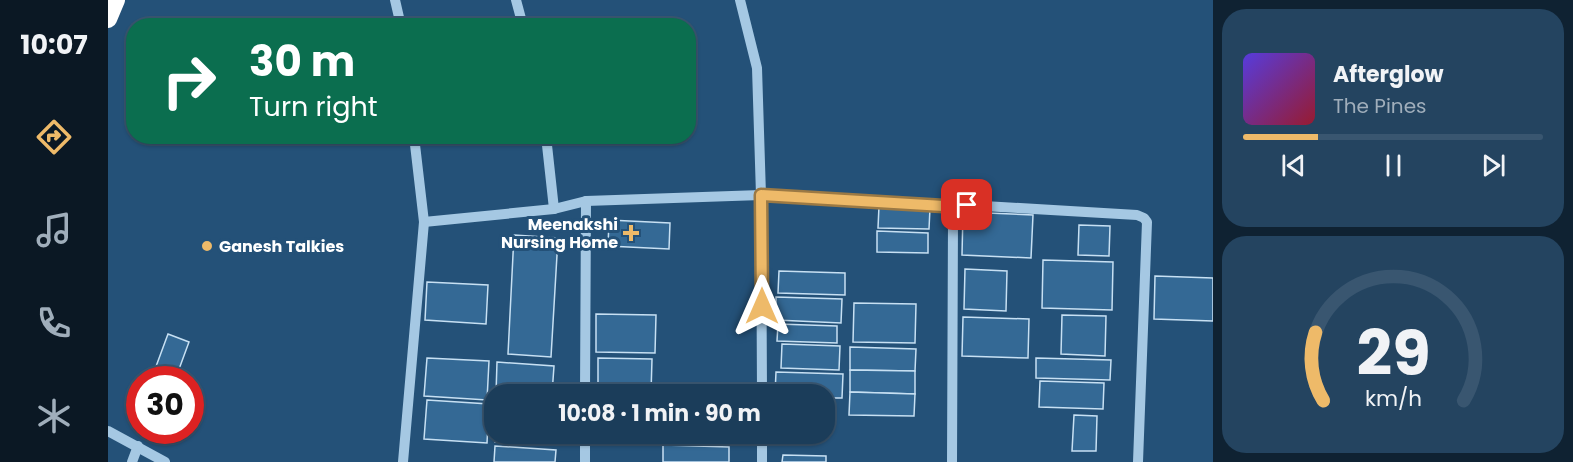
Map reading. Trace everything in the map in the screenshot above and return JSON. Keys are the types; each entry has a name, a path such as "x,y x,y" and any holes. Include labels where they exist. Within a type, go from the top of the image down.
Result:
{"highway":[{"path":"108,19 116,0"}],"street":[{"path":"394,0 399,18"},
{"path":"516,0 521,18"},
{"path":"741,0 757,68 761,195 762,384"},
{"path":"403,462 424,222 415,144"},
{"path":"547,144 554,209"},
{"path":"424,222 554,209 586,201 761,195 1137,215 1147,222 1138,462"},
{"path":"585,384 586,201"},
{"path":"952,462 953,219 954,212 960,207"},
{"path":"108,431 165,462"},
{"path":"585,444 585,462"},
{"path":"762,444 762,462"},
{"path":"132,462 138,446"}],"building":[{"path":"879,206 930,208 929,229 878,228"},
{"path":"963,212 1033,215 1031,258 962,255"},
{"path":"609,220 670,223 669,249 608,246"},
{"path":"1079,225 1110,226 1109,256 1078,255"},
{"path":"877,231 928,233 928,253 877,252"},
{"path":"514,235 558,238 551,357 508,354"},
{"path":"1043,260 1113,262 1112,310 1042,308"},
{"path":"965,269 1007,271 1006,311 964,309"},
{"path":"779,271 845,273 845,295 778,293"},
{"path":"1155,276 1213,278 1213,321 1154,319"},
{"path":"427,282 488,285 486,324 425,320"},
{"path":"776,297 842,299 841,323 776,320"},
{"path":"854,303 916,304 915,343 853,342"},
{"path":"596,314 656,315 655,353 596,352"},
{"path":"1062,315 1106,316 1105,356 1061,354"},
{"path":"963,317 1029,319 1028,358 962,356"},
{"path":"778,324 837,326 837,343 777,341"},
{"path":"168,334 189,342 180,366 156,366"},
{"path":"782,344 840,346 839,370 781,368"},
{"path":"850,347 916,349 915,371 850,370"},
{"path":"427,358 489,361 488,384 484,384 484,400 424,396"},
{"path":"598,358 652,359 651,384 598,384"},
{"path":"1036,358 1111,360 1110,380 1036,378"},
{"path":"497,362 554,366 553,384 496,384"},
{"path":"850,370 915,371 915,394 850,392"},
{"path":"776,372 843,374 842,398 835,398 835,384 775,384"},
{"path":"1040,381 1104,383 1103,409 1039,407"},
{"path":"850,392 915,394 914,416 849,415"},
{"path":"427,400 484,404 484,443 424,439"},
{"path":"1074,415 1097,416 1096,451 1072,451"},
{"path":"663,445 729,447 729,462 663,462"},
{"path":"495,446 556,450 555,462 494,462"},
{"path":"783,455 826,456 826,462 782,462"}],"place":[{"name":"Meenakshi Nursing Home","path":"631,233"},
{"name":"Ganesh Talkies","path":"207,246"}],"route":[{"path":"762,306 761,195 960,207 967,205"}]}
